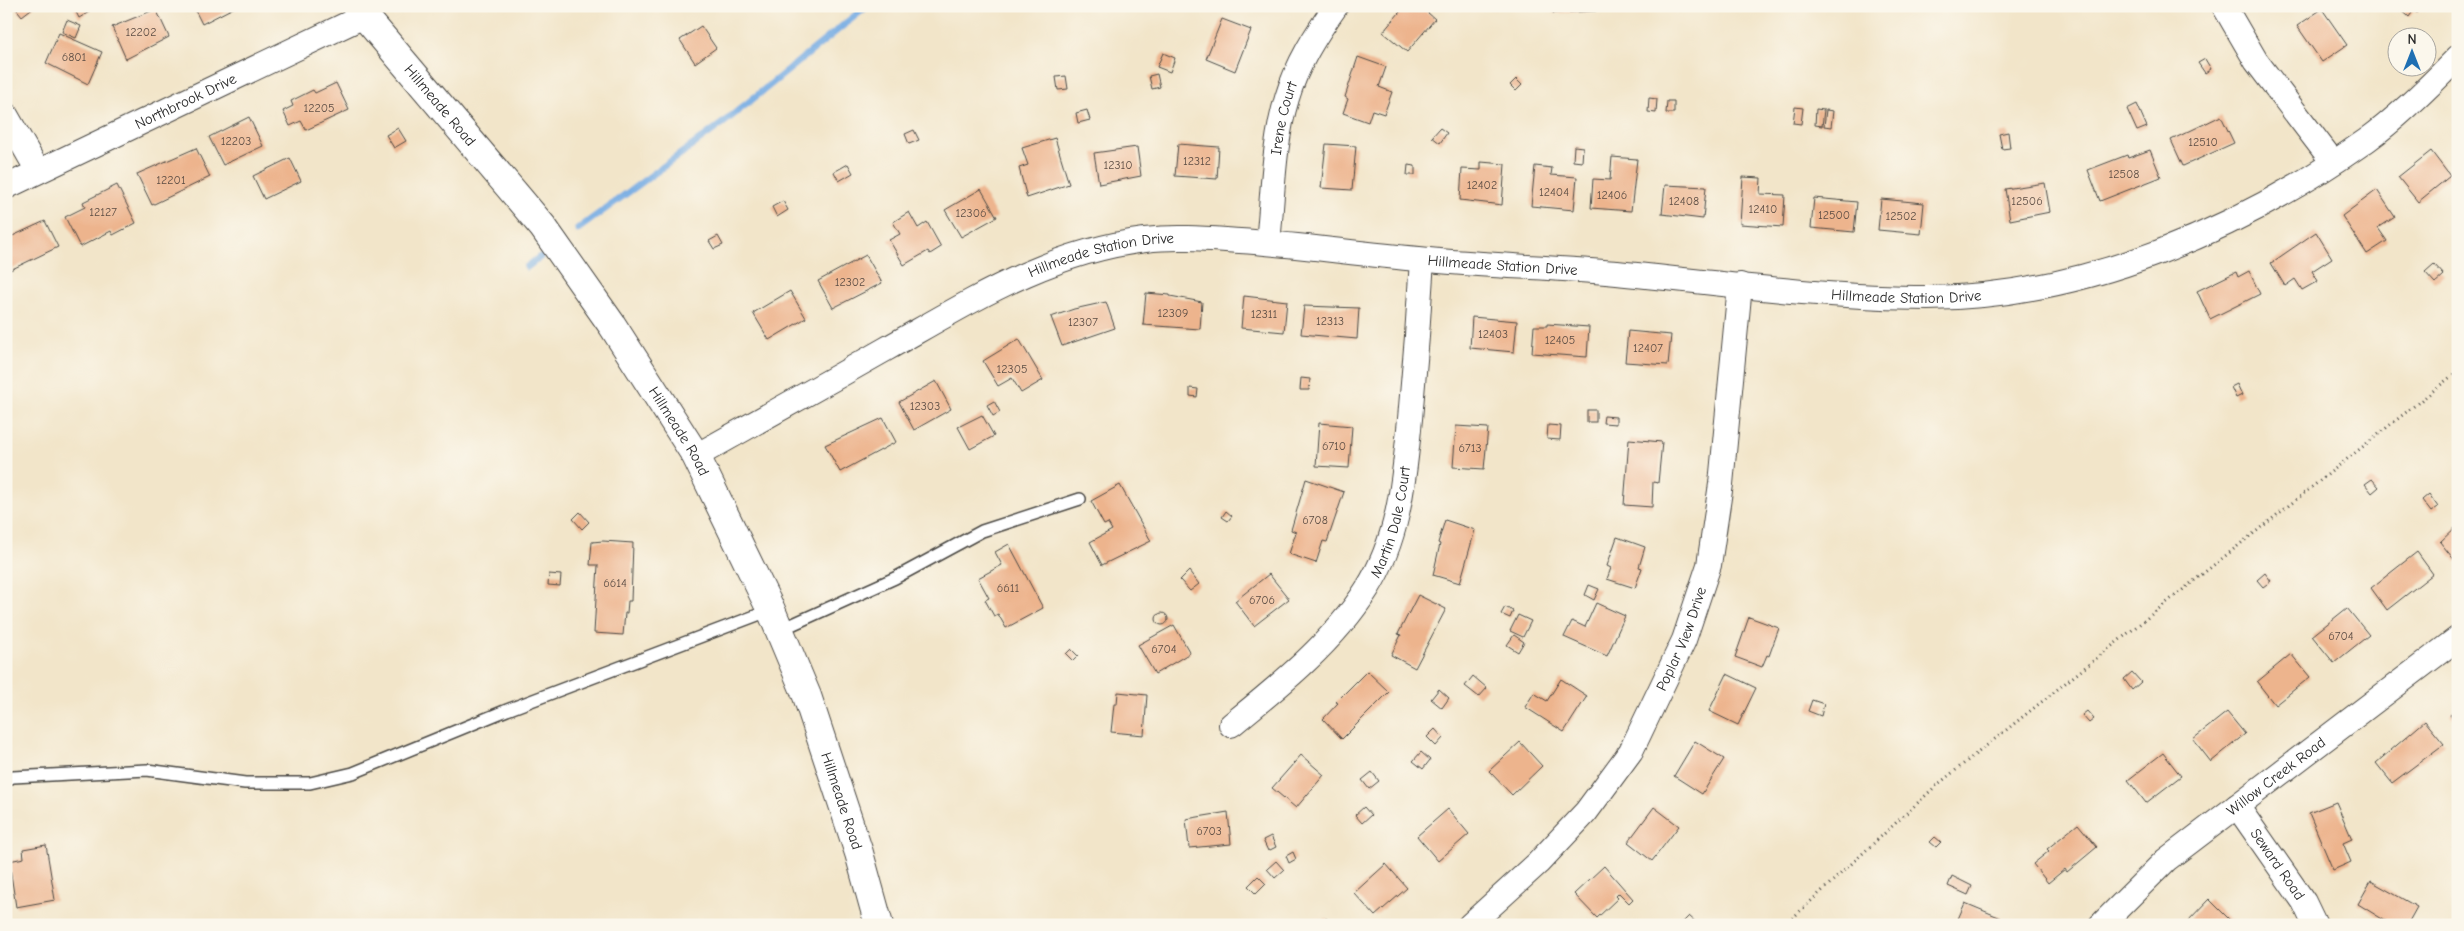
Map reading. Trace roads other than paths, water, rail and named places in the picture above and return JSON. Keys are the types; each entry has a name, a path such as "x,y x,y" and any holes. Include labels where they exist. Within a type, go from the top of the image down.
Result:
{"street":[{"name":"Irene Court","path":"1268,243 1278,140 1288,96 1315,36 1336,6"},
{"path":"2224,6 2256,61 2333,162"},
{"name":"Northbrook Drive","path":"6,187 360,11"},
{"name":"Hillmeade Road","path":"360,11 543,227 639,365 696,456 776,620 807,696 832,767 879,925"},
{"name":"Hillmeade Station Drive","path":"696,456 1029,271 1071,255 1109,245 1151,239 1183,238 1268,243 1422,260 1927,298 1992,293 2036,286 2130,262 2202,234 2252,210 2371,137 2429,86 2458,57"},
{"path":"6,115 38,171"},
{"name":"Martin Dale Court","path":"1230,725 1292,673 1354,608 1379,569 1388,550 1396,524 1403,487 1422,260"},
{"name":"Poplar View Drive","path":"1470,925 1538,863 1586,812 1631,751 1684,640 1708,566 1722,484 1740,285"},
{"name":"Willow Creek Road","path":"2101,925 2166,860 2458,638"},
{"name":"Seward Road","path":"2237,806 2304,902 2315,925"}],"lane":[{"path":"6,780 14,777 148,770 245,783 310,784 353,774 507,710 895,578 982,531 1080,499"}],"waterway":[{"path":"578,229 723,123 867,6"},
{"path":"527,267 540,257"}]}
